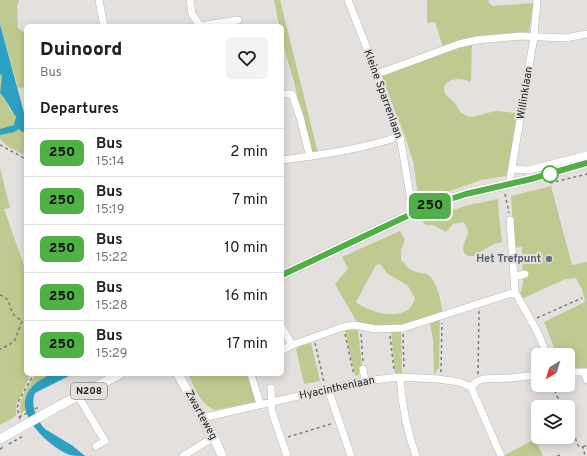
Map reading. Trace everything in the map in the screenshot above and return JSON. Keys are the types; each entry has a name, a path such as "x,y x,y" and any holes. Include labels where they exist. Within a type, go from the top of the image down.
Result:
{"main road":[{"path":"284,274 413,213 441,202 466,194 507,188 587,164"},
{"name":"N208","path":"1,443 24,420 40,417 116,376"},
{"name":"Zwarteweg","path":"179,376 214,437 222,456"}],"street":[{"path":"99,0 104,24"},
{"path":"190,0 192,14 199,24"},
{"name":"Kleine Sparrenlaan","path":"348,0 378,74 400,136 413,213"},
{"name":"Willinklaan","path":"507,188 512,169 534,36 537,0"},
{"path":"213,24 238,20"},
{"path":"378,74 459,44 476,40 534,36 565,38 587,34"},
{"path":"284,94 292,94 300,117 310,157"},
{"path":"284,160 310,157 386,141 400,136"},
{"path":"512,169 529,170 587,155"},
{"path":"510,220 515,292 538,333 544,348"},
{"path":"514,277 525,274"},
{"path":"284,349 343,326 354,325 376,329 403,328 515,292"},
{"path":"284,331 292,345"},
{"path":"363,369 365,381"},
{"path":"585,372 587,380"},
{"name":"Hyacinthenlaan","path":"202,418 260,404 271,403 326,388 400,376 441,375 471,387"},
{"path":"501,456 471,387 480,380 531,375"},
{"path":"252,376 260,404"},
{"path":"400,376 401,403 416,456"},
{"path":"271,388 272,412 287,456"},
{"path":"326,388 351,456"},
{"path":"78,396 105,441 96,446"},
{"path":"183,456 214,437"}],"path":[{"path":"0,145 24,158"},
{"path":"547,184 587,174"},
{"path":"507,188 510,220"},
{"path":"0,295 5,296 15,316 22,321 15,340 0,349"},
{"path":"530,321 582,298"},
{"path":"480,380 478,377 478,368 481,304"},
{"path":"441,375 442,315"},
{"path":"343,326 356,383"},
{"path":"360,326 363,369"},
{"path":"400,376 403,328"},
{"path":"390,329 400,376"},
{"path":"314,337 326,388"},
{"path":"24,420 19,417 17,408 20,398 33,376"},
{"path":"24,420 37,408"},
{"path":"19,417 24,420"},
{"path":"281,440 339,421"},
{"path":"575,438 579,447 587,445"},
{"path":"0,449 1,443"},
{"path":"583,447 585,456"},
{"path":"557,456 562,456"}],"green space":[{"path":"0,0 19,0 17,7 18,28 24,32 24,87 18,88 0,23"},
{"path":"274,0 280,0 318,153 312,154 284,43 284,24 279,24"},
{"path":"427,0 488,0 493,6 534,3 529,32 486,35 443,47 435,22 427,23"},
{"path":"472,42 471,82 461,79 450,81 444,86 445,94 455,103 460,112 467,116 473,117 495,111 517,113 509,168 506,176 481,180 419,202 413,161 382,76"},
{"path":"0,74 2,76 0,93"},
{"path":"0,93 16,117 22,132 24,132 24,155 7,146 0,139"},
{"path":"0,168 10,208 4,209 24,265 24,376 30,376 16,405 16,416 0,425"},
{"path":"551,186 572,265 587,262 587,370 575,370 575,348 554,348 544,322 585,302 582,289 576,278 565,279 522,299 520,295 523,284 522,247 514,248 511,196"},
{"path":"498,199 502,242 494,244 473,256 468,256 464,253 463,248 468,231 463,222 453,224 446,232 433,225 426,225 422,221 465,206"},
{"path":"400,231 405,240 401,250 401,260 411,270 427,274 432,278 437,287 443,313 407,325 385,327 358,324 335,284 348,269 342,257","holes":["380,264 387,273 408,286 415,298 411,306 398,314 380,313 356,302 376,265"]},
{"path":"440,317 439,369 437,369 436,373 434,373 433,340 430,322"},
{"path":"345,330 358,330 362,367 359,368 359,375 355,376"},
{"path":"391,330 401,331 402,373 395,373"},
{"path":"311,343 320,381 304,384 296,349 300,346"},
{"path":"35,376 47,376 31,388 26,398 26,410 20,414 22,398"},
{"path":"189,376 250,376 256,402 215,410 205,404"},
{"path":"531,441 531,444 537,444 543,456 503,456"}],"water":[{"path":"0,24 24,113 24,132 22,132 19,129 14,132 0,135 0,129 14,125 16,117 0,93 2,76 0,74"},
{"path":"46,376 69,376 35,393 33,402 39,422 45,429 73,446 85,456 70,455 54,446 38,432 27,414 25,405 26,397 30,389"}],"bus line":[{"name":"250","path":"284,274 405,217 441,202 466,194 531,179 587,163"}],"place":[{"name":"Het Trefpunt","path":"549,259"}]}
